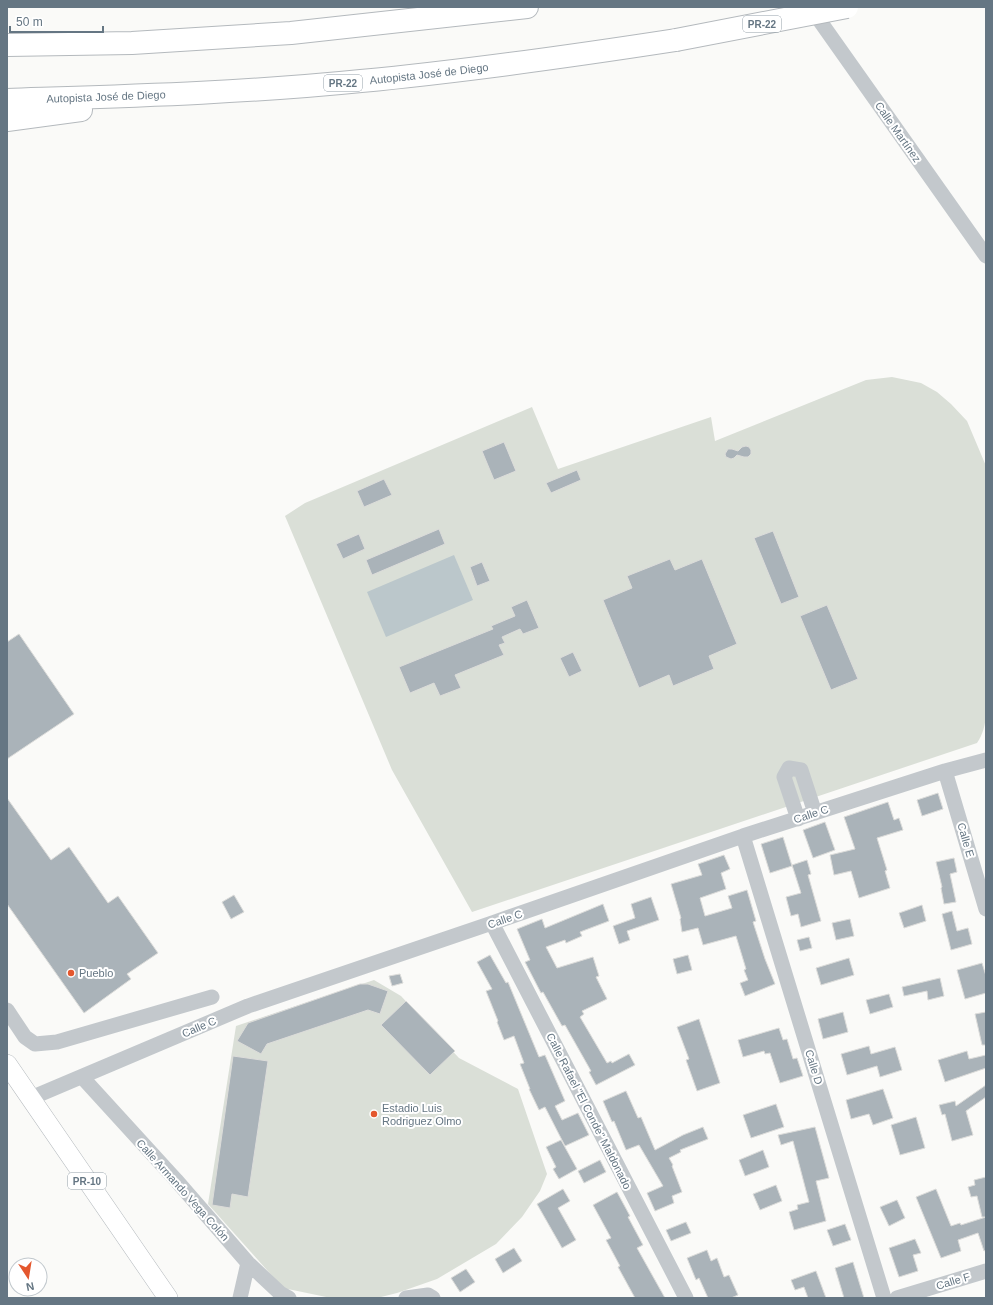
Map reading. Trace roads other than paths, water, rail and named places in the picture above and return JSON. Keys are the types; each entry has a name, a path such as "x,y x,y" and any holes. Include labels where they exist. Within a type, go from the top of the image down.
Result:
{"highway":[{"path":"7,45 132,43 284,33 527,7"},
{"name":"Autopista José de Diego","path":"7,100 199,94 361,82 519,63 676,40 847,7"},
{"path":"7,120 199,94"}],"main road":[{"name":"PR-10","path":"7,1064 168,1298"}],"street":[{"name":"Calle Martínez","path":"810,7 986,256"},
{"name":"Calle C","path":"31,1098 248,1006 492,924 743,836 945,771 986,760"},
{"path":"798,819 784,777 789,768 801,770 815,813"},
{"name":"Calle E","path":"945,771 986,909"},
{"name":"Calle D","path":"743,836 884,1298"},
{"name":"Calle Rafael \"El Conde\" Maldonado","path":"492,924 686,1298"},
{"path":"7,1010 25,1037 35,1044 57,1042 212,997"},
{"name":"Calle Armando Vega Colón","path":"82,1077 248,1262 280,1293 289,1298"},
{"path":"240,1298 248,1262"},
{"name":"Calle F","path":"897,1298 986,1271"},
{"path":"406,1298 428,1295 433,1298"}],"place":[{"name":"Pueblo","path":"71,973"},
{"name":"Estadio Luis Rodriguez Olmo","path":"374,1114"}]}
